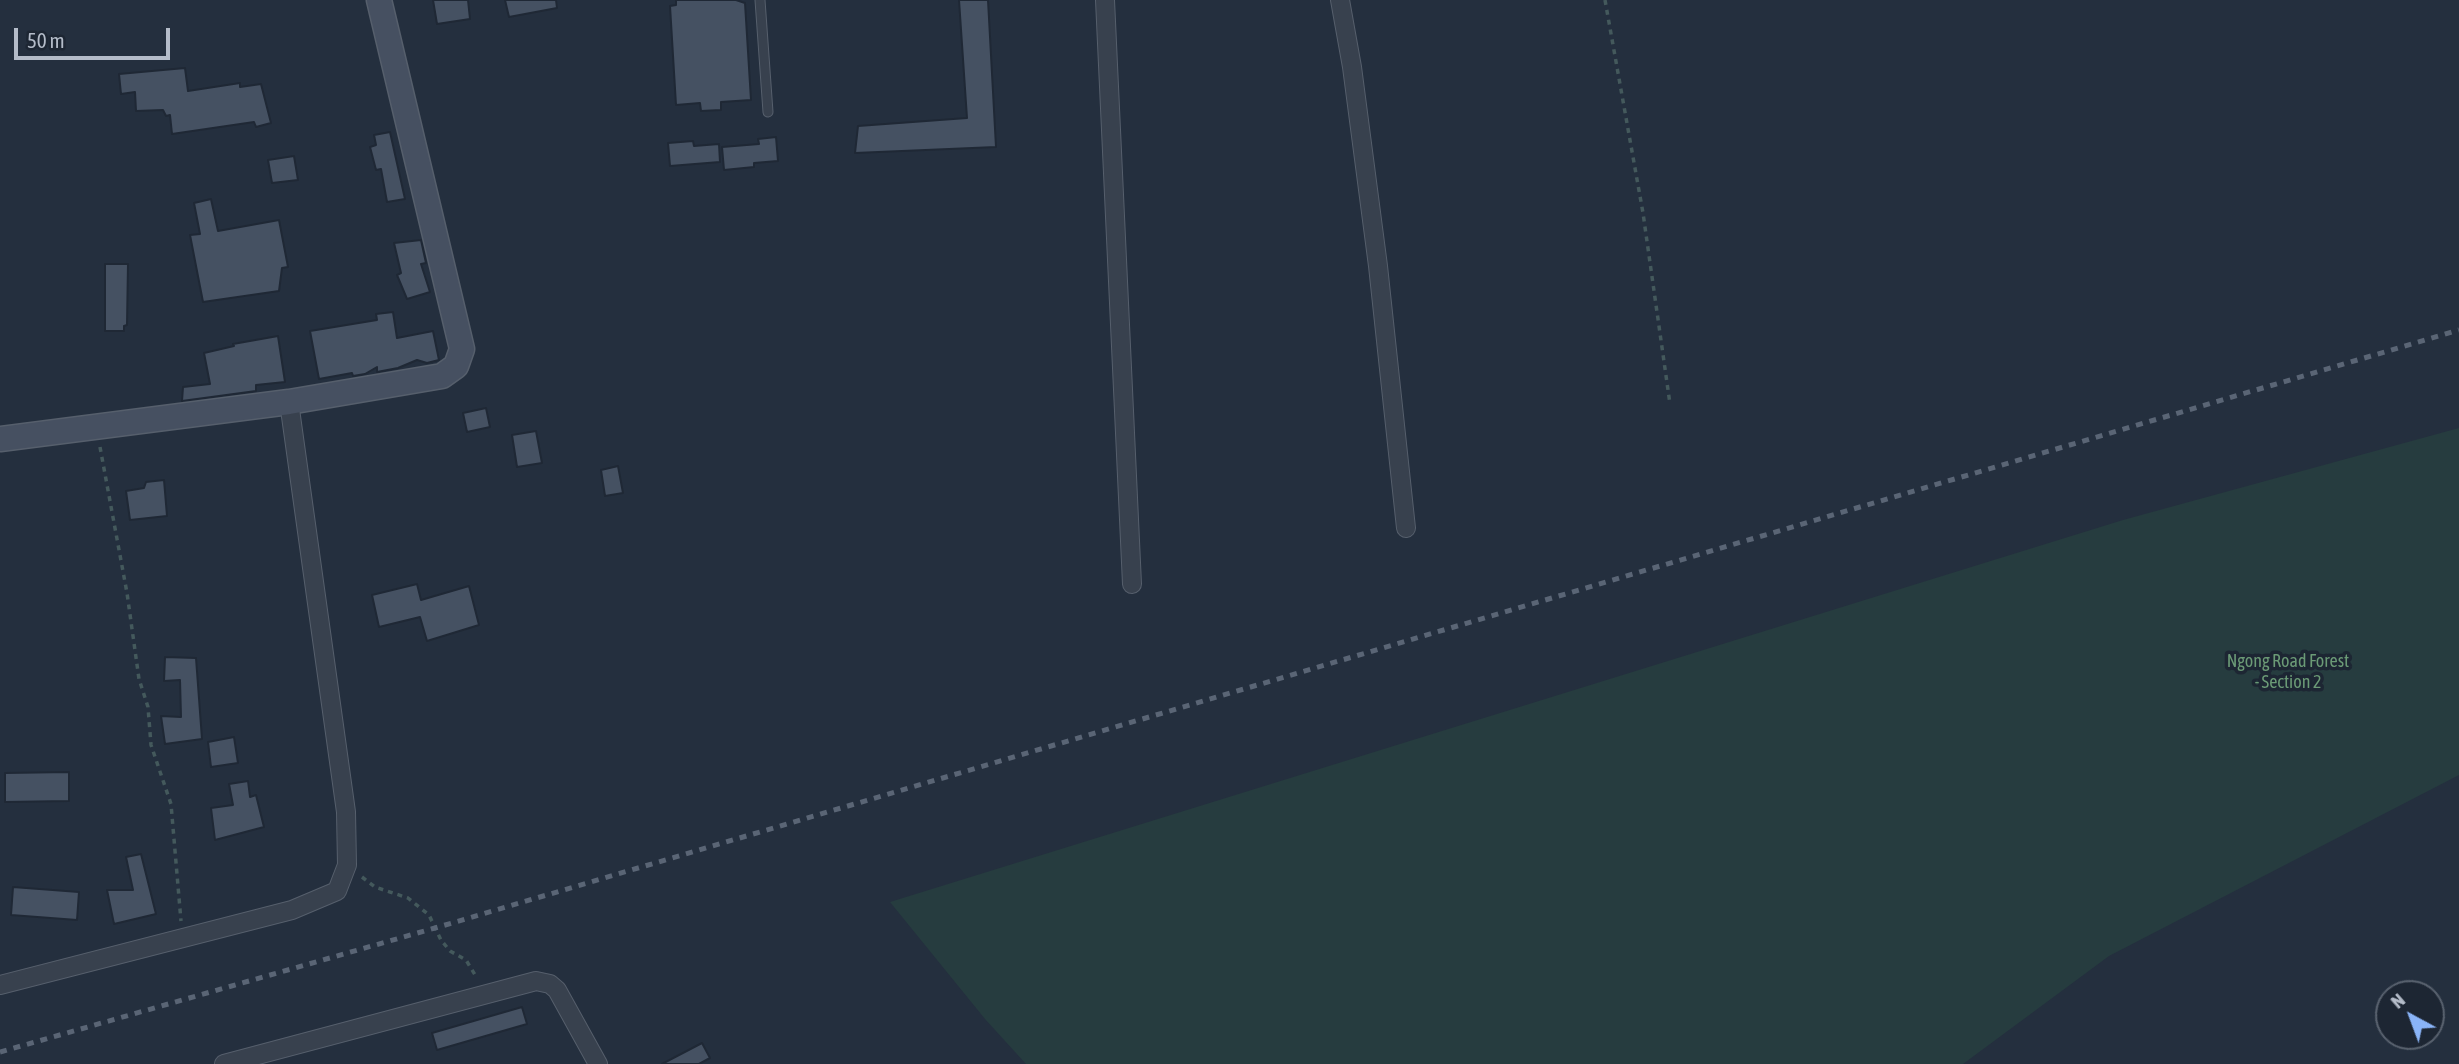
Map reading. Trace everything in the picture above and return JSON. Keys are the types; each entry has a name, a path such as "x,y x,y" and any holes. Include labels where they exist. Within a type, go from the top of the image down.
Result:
{"main road":[{"path":"0,439 289,402 442,376 456,366 462,349 379,0"}],"street":[{"path":"1105,0 1132,584"},
{"path":"1340,0 1352,67 1378,266 1406,527"},
{"path":"0,985 292,910 337,891 347,865 346,812 289,402"},
{"path":"223,1064 536,981 550,984 557,990 598,1064"}],"lane":[{"path":"760,0 768,112"}],"path":[{"path":"1605,0 1643,213 1670,404"},
{"path":"96,427 127,593 139,679 148,707 151,745 171,804 181,915 179,940"},
{"path":"347,865 375,887 408,898 429,915 441,940 450,951 466,960 487,994"}],"green space":[{"name":"Ngong Road Forest - Section 2","path":"2459,428 2459,775 2109,956 1963,1064 1026,1064 985,1019 890,902 2123,520"}],"building":[{"path":"433,0 468,0 470,19 437,24"},
{"path":"505,0 556,0 557,8 509,17"},
{"path":"676,0 736,0 745,3 751,100 721,102 721,110 701,111 700,103 676,105 670,6 676,5"},
{"path":"959,0 988,0 996,147 855,153 858,126 967,118"},
{"path":"185,68 188,91 240,83 240,87 261,84 271,123 256,127 254,122 172,134 170,115 166,116 163,110 136,111 135,92 121,94 119,74"},
{"path":"390,132 405,199 387,202 381,169 376,170 370,147 376,145 374,135"},
{"path":"776,137 778,161 724,170 722,147 759,144 758,139"},
{"path":"693,141 694,146 719,144 720,162 670,166 668,143"},
{"path":"294,156 298,180 272,183 268,160"},
{"path":"211,199 218,231 279,220 288,267 282,268 279,291 203,302 190,235 200,234 194,203"},
{"path":"421,240 426,263 421,264 430,292 407,299 397,275 401,273 394,243"},
{"path":"105,264 128,264 127,325 124,326 124,331 105,331"},
{"path":"393,312 397,338 433,331 439,360 427,363 417,360 398,368 377,372 377,367 365,374 353,376 352,373 319,379 310,331 377,320 376,314"},
{"path":"278,336 285,382 256,385 256,391 182,401 183,387 210,384 204,353 234,346 233,344"},
{"path":"486,408 490,427 467,432 463,413"},
{"path":"536,431 542,463 517,467 512,435"},
{"path":"618,466 623,493 605,496 601,470"},
{"path":"164,480 167,516 130,520 126,491 144,488 146,482"},
{"path":"417,584 421,600 469,586 479,625 427,641 420,617 379,627 372,595"},
{"path":"165,657 196,658 202,739 165,744 161,716 181,717 180,680 164,681"},
{"path":"234,737 238,763 211,767 208,742"},
{"path":"69,772 69,801 5,802 5,773"},
{"path":"248,781 250,797 256,795 264,827 215,840 211,808 233,805 229,784"},
{"path":"141,854 156,914 114,924 107,890 133,890 126,857"},
{"path":"13,887 79,892 77,920 11,915"},
{"path":"522,1007 527,1024 437,1050 432,1033"},
{"path":"702,1043 710,1058 699,1064 662,1064"}],"railway":[{"path":"0,1052 435,928 2459,330"}]}
